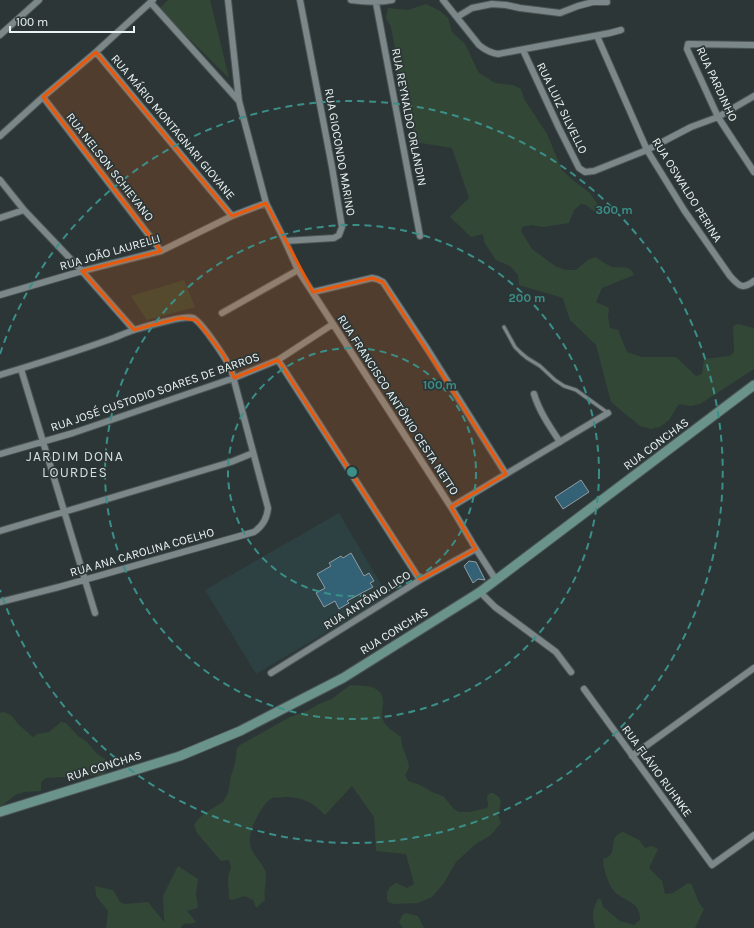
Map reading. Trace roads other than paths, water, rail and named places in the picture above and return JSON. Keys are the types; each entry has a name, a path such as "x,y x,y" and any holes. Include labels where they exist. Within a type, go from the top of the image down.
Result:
{"main road":[{"name":"RUA CONCHAS","path":"0,812 180,756 240,731 343,678 480,592 754,385"}],"street":[{"path":"0,35 40,0"},
{"path":"228,0 239,101 266,203 285,241"},
{"name":"RUA GIOCONDO MARINO","path":"285,241 334,238 339,235 342,227 300,0"},
{"path":"351,0 376,3 392,0"},
{"path":"444,0 479,45 491,53 505,54 621,30"},
{"path":"0,136 42,97 96,52 152,2 239,101"},
{"path":"457,17 472,8 492,4 506,4 520,8 560,13 593,2 606,2"},
{"name":"RUA REYNALDO ORLANDIN","path":"376,3 420,236"},
{"name":"RUA OSWALDO PERINA","path":"597,36 647,150 684,210 719,261 737,284 744,286 754,281"},
{"name":"RUA PARDINHO","path":"754,45 688,44 688,49 718,117 754,172"},
{"name":"RUA LUIZ SILVELLO","path":"523,50 579,168 585,172 594,171 647,150"},
{"name":"RUA MÁRIO MONTAGNARI GIOVANE","path":"96,52 232,216"},
{"path":"647,150 691,127 718,117 754,96"},
{"name":"RUA NELSON SCHIEVANO","path":"42,97 161,251"},
{"path":"0,180 24,210 82,271 134,330"},
{"name":"RUA JOÃO LAURELLI","path":"0,295 82,271 161,251 232,216 266,203"},
{"path":"0,218 24,210"},
{"name":"RUA FRANCISCO ANTÔNIO CESTA NETTO","path":"285,241 298,270 496,580"},
{"path":"222,313 298,270"},
{"path":"313,292 372,278 383,282 428,350 506,474"},
{"name":"RUA ANA CAROLINA COELHO","path":"0,375 109,340 134,330 180,318 191,317 203,328 228,362 234,378 268,508 265,522 254,532 85,580 0,602"},
{"name":"RUA JOSÉ CUSTODIO SOARES DE BARROS","path":"0,454 43,442 234,378 278,360 333,324"},
{"path":"278,360 420,580"},
{"path":"21,369 95,613"},
{"path":"534,394 546,420 560,442"},
{"path":"451,508 608,413"},
{"path":"0,532 231,462 253,453"},
{"name":"RUA ANTÔNIO LICO","path":"271,673 420,580 476,549"},
{"path":"480,592 495,607 556,652 571,672"},
{"path":"632,756 754,668"},
{"name":"RUA FLÁVIO RUHNKE","path":"584,689 712,865 754,835"}],"lane":[{"path":"504,327 516,348 527,358 540,366 555,380 564,386 576,390 608,413"}],"district":[{"name":"JARDIM DONA LOURDES","path":"75,464"}]}
